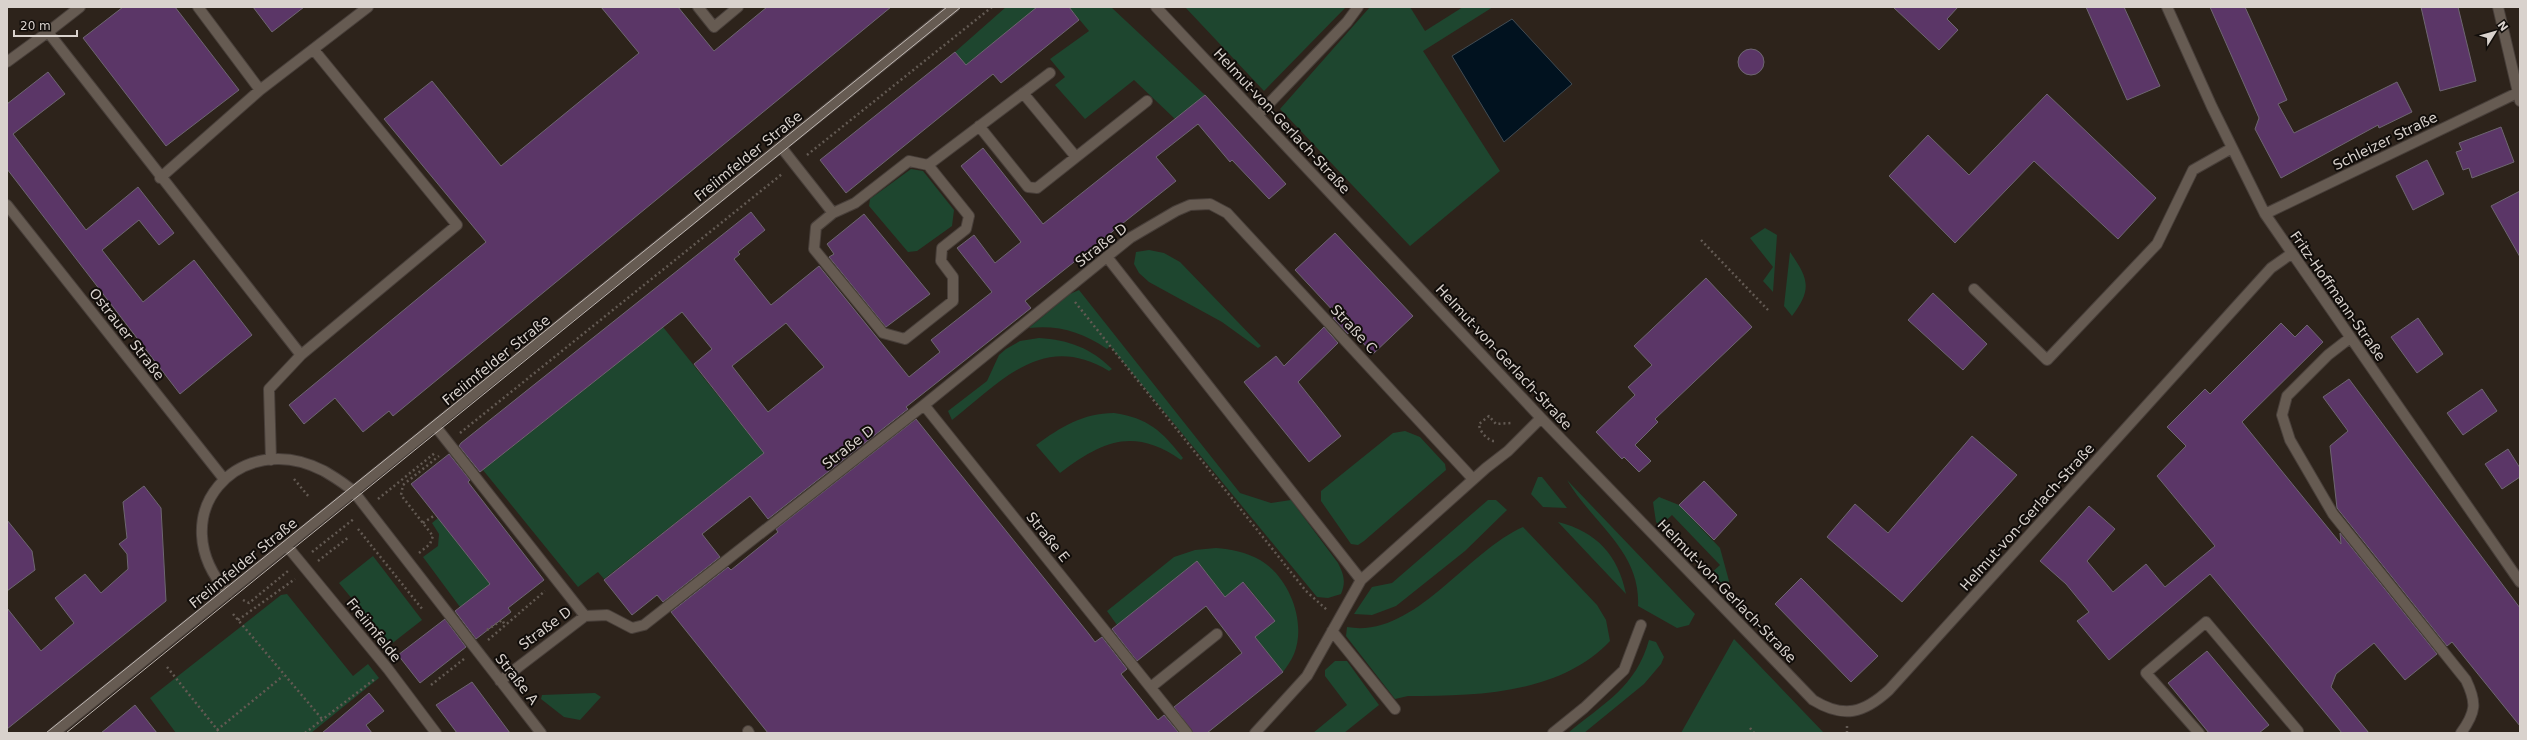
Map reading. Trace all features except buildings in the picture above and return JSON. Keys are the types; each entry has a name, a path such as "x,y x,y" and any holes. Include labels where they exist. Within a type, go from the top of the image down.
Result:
{"street":[{"path":"7,62 80,7"},
{"path":"198,7 260,90"},
{"path":"160,178 260,90 368,7"},
{"path":"698,7 714,28 738,7"},
{"name":"Freiimfelder Straße","path":"54,733 436,427 954,7"},
{"name":"Helmut-von-Gerlach-Straße","path":"1156,7 1541,418 1814,700 1834,710 1856,711 1868,707 1889,690 2271,268 2291,254"},
{"path":"1258,115 1347,22 1358,7"},
{"name":"Fritz-Hoffmann-Straße","path":"2167,7 2232,148 2265,214 2291,254 2520,582"},
{"path":"2498,7 2518,97"},
{"path":"48,32 160,178 301,355"},
{"path":"271,460 269,389 301,355 457,225 314,50"},
{"path":"928,165 1050,73"},
{"path":"1024,93 1076,157"},
{"name":"Schleizer Straße","path":"2265,214 2518,97"},
{"path":"979,126 1028,187 1037,188 1147,101"},
{"path":"781,147 833,213"},
{"path":"1974,289 2047,360 2157,244 2193,170 2232,148"},
{"path":"909,161 928,165 969,216 966,229 942,248 941,261 953,277 953,301 905,339 883,332 814,249 816,227 833,213 855,203 909,161"},
{"name":"Straße D","path":"500,681 585,616 607,614 632,628 644,625 924,405 1130,238 1176,211 1190,205 1210,204"},
{"name":"Straße C","path":"1210,204 1227,213 1473,479"},
{"name":"Ostrauer Straße","path":"7,205 224,479"},
{"path":"1107,257 1361,580"},
{"path":"2350,338 2328,355 2286,396 2282,415 2290,440 2333,514 2466,680 2475,699 2471,719 2461,733"},
{"name":"Straße E","path":"924,405 1187,733"},
{"path":"1255,733 1307,676 1361,580 1473,479 1508,451 1541,418"},
{"path":"436,427 585,616"},
{"path":"228,593 212,573 206,561 202,528 203,513 211,495 224,479 245,466 271,460 302,462 332,475 354,492"},
{"name":"Straße A","path":"354,492 541,733"},
{"name":"Freiimfelde","path":"287,546 388,669 436,733"},
{"path":"2199,733 2146,673 2206,622 2298,732 2296,733"},
{"path":"1553,733 1584,708 1624,670 1641,624"},
{"path":"1332,631 1395,709"},
{"path":"1151,687 1217,634"}],"path":[{"path":"228,593 249,602 366,508 450,444 795,164 992,7"},
{"path":"1701,240 1768,310"},
{"path":"1066,290 1306,591 1339,620"},
{"path":"1496,440 1489,440 1480,431 1479,424 1489,416 1496,424 1511,423"},
{"path":"417,554 430,544 433,536 401,495 403,485 450,444"},
{"path":"294,479 309,497"},
{"path":"423,523 435,515"},
{"path":"358,530 427,614"},
{"path":"238,620 307,570 349,537"},
{"path":"431,685 473,646 505,625 547,590"},
{"path":"233,614 283,676 322,719"},
{"path":"487,630 502,620 505,625"},
{"path":"168,667 220,733"},
{"path":"305,733 388,669"},
{"path":"217,730 283,676"},
{"path":"1750,728 1754,733"}],"green space":[{"path":"1006,7 1037,7 966,65 955,52"},
{"path":"1069,7 1111,7 1205,95 1175,119 1134,80 1085,119 1055,85 1065,77 1050,59 1089,31"},
{"path":"1185,7 1346,7 1264,91"},
{"path":"1370,7 1410,7 1425,31 1463,7 1493,7 1423,51 1500,171 1410,246 1280,109"},
{"path":"911,169 923,171 954,210 952,226 917,251 908,252 869,206 870,199"},
{"path":"1765,228 1777,235 1773,292 1763,281 1773,267 1750,238"},
{"path":"1149,250 1164,253 1180,262 1261,346 1258,348 1222,322 1149,282 1139,273 1134,264 1136,252"},
{"path":"1790,252 1801,269 1806,284 1803,298 1799,307 1792,316 1784,306"},
{"path":"1079,290 1240,493 1271,503 1291,500 1338,563 1344,578 1341,594 1328,598 1317,597 1110,346 1107,349 1088,338 1070,331 1040,327 1029,328 1070,294"},
{"path":"663,327 764,453 604,579 598,572 578,587 483,470"},
{"path":"1039,338 1079,346 1088,350 1112,369 1109,371 1085,360 1064,356 1044,359 1024,366 1006,377 952,420 948,411 987,381 999,355 1020,341"},
{"path":"1114,413 1136,418 1153,427 1168,440 1183,458 1181,460 1164,450 1148,444 1133,441 1119,442 1105,446 1090,453 1060,473 1036,445 1054,432 1082,418 1092,415"},
{"path":"1405,431 1420,437 1445,464 1446,470 1364,541 1358,545 1351,544 1321,501 1321,491 1393,433"},
{"path":"1538,477 1542,477 1567,508 1543,507 1531,494"},
{"path":"1567,480 1695,614 1689,625 1677,628 1638,606 1637,587 1632,569 1623,553 1613,538 1577,496"},
{"path":"1659,497 1679,505 1720,548 1729,581 1725,594 1708,576 1720,565 1672,515 1660,526 1656,522 1653,502"},
{"path":"1488,500 1496,500 1507,510 1465,551 1396,606 1372,615 1354,614 1372,587 1392,583"},
{"path":"438,518 490,584 460,607 423,557 438,546 439,534 432,523"},
{"path":"1558,522 1572,526 1584,532 1604,547 1617,568 1626,594"},
{"path":"1523,527 1597,605 1606,620 1610,641 1590,659 1567,672 1542,682 1489,693 1408,696 1395,699 1346,636 1347,627 1371,627 1395,620 1417,607 1439,591 1502,539"},
{"path":"1216,548 1238,551 1260,560 1279,577 1287,589 1293,601 1297,615 1298,628 1294,654 1283,672 1255,637 1275,621 1244,582 1225,597 1197,561 1117,625 1107,611 1174,557 1195,550"},
{"path":"373,556 422,620 390,645 339,583"},
{"path":"287,594 353,676 368,664 379,678 311,733 176,733 150,698 281,595"},
{"path":"1734,639 1824,733 1681,733"},
{"path":"1649,640 1656,642 1664,657 1661,664 1644,684 1584,733 1568,733 1606,703 1627,682 1636,670"},
{"path":"1335,661 1347,661 1379,705 1344,733 1313,733 1347,705 1325,676 1325,670"},
{"path":"595,693 601,697 580,720 564,717 541,699 542,695"}],"water":[{"path":"1512,19 1572,84 1504,142 1452,56"}],"tram line":[{"path":"46,733 947,7"},
{"path":"66,733 961,7"}]}
